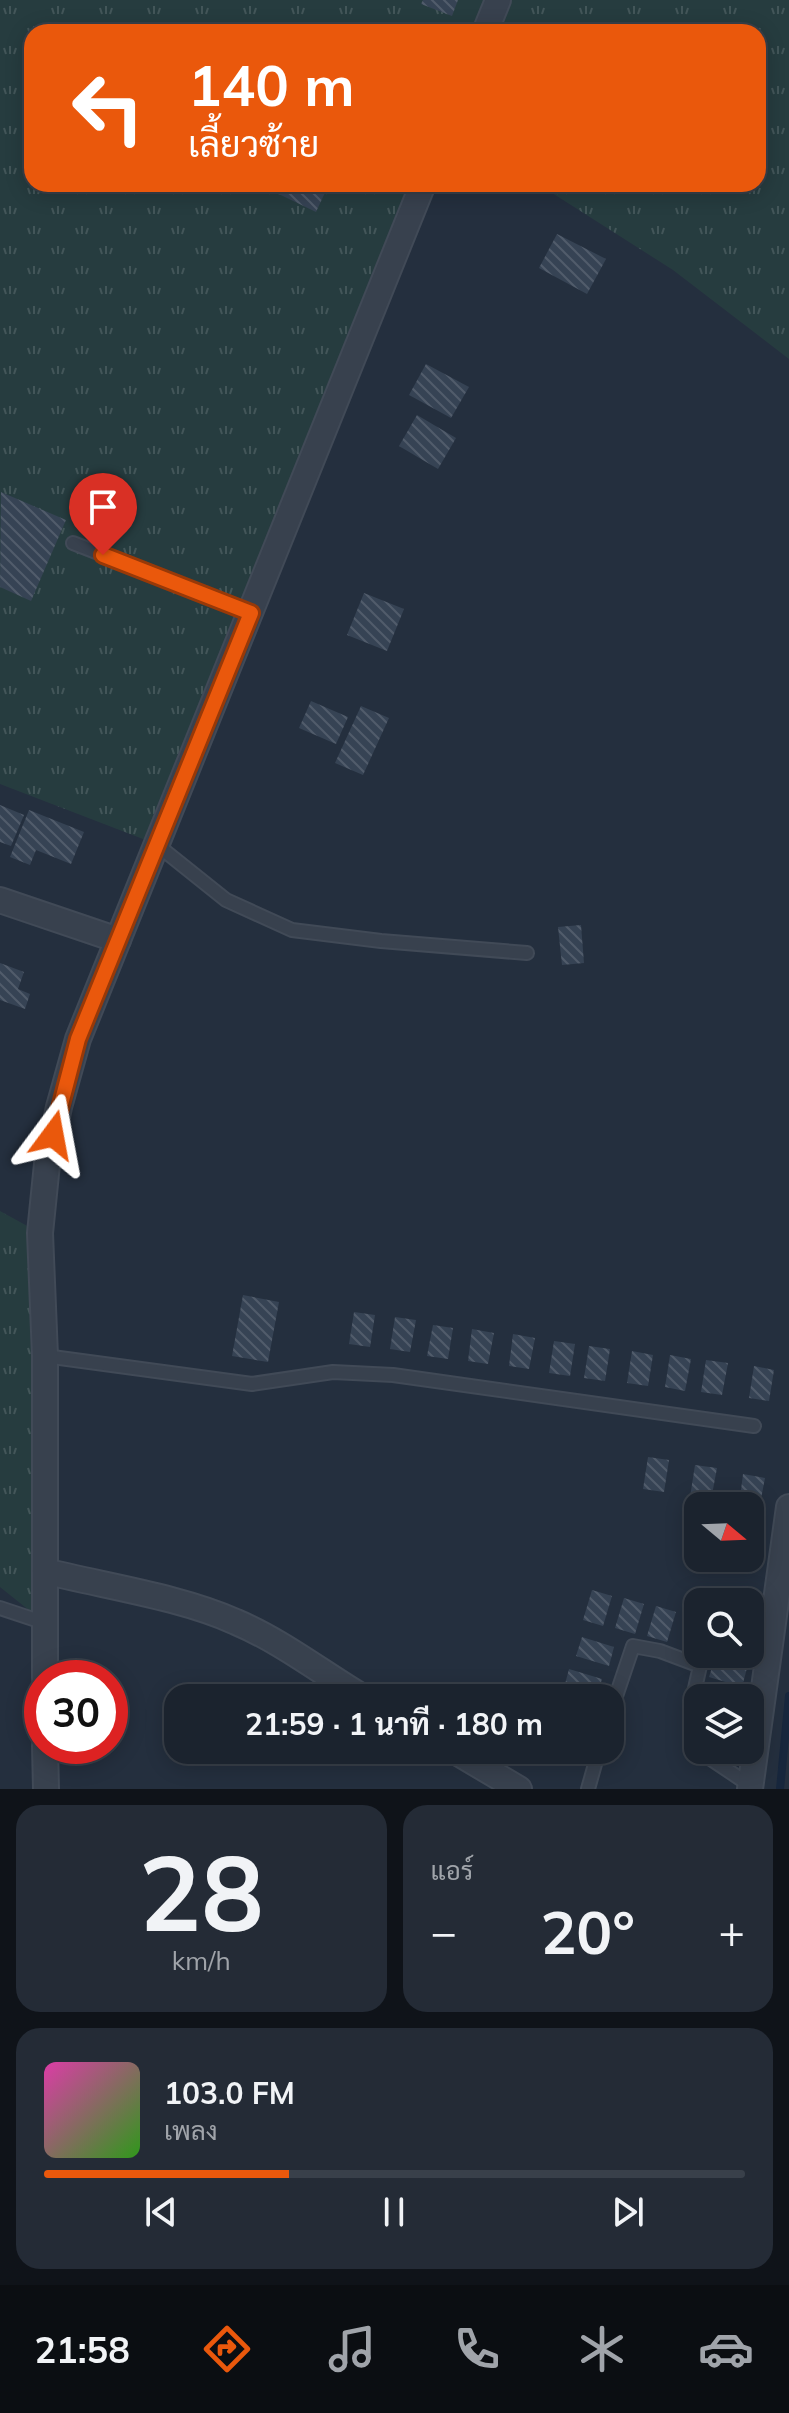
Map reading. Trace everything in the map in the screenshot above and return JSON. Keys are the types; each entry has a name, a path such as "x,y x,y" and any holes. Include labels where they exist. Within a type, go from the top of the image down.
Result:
{"street":[{"path":"488,24 498,0"},
{"path":"45,1660 45,1356 40,1233 47,1164 59,1107 78,1039 420,192"},
{"path":"0,900 118,940"},
{"path":"759,1788 789,1507"},
{"path":"45,1571 198,1608 232,1620 256,1631 341,1684"},
{"path":"47,1764 50,1785"},
{"path":"477,1764 519,1789"}],"lane":[{"path":"73,543 251,613"},
{"path":"156,844 226,900 292,930 527,953"},
{"path":"45,1356 252,1384 333,1372 393,1375 754,1426"},
{"path":"0,1608 45,1623"},
{"path":"620,1684 633,1646 660,1651 700,1666 696,1684"},
{"path":"588,1789 595,1764"},
{"path":"720,1764 759,1788"}],"green space":[{"path":"0,0 789,0 789,359 673,270 551,192 766,192 766,24 24,24 24,192 420,192 156,844 0,784"},
{"path":"0,1211 40,1233 45,1623 0,1587"}],"building":[{"path":"423,0 458,0 452,16 421,4"},
{"path":"275,192 325,192 316,212"},
{"path":"557,234 606,259 587,294 539,268"},
{"path":"426,364 469,387 451,418 409,395"},
{"path":"417,415 456,438 438,469 399,446"},
{"path":"1,492 66,520 31,601 0,587"},
{"path":"364,593 404,609 387,651 347,635"},
{"path":"311,701 348,717 336,744 299,728"},
{"path":"361,706 389,718 363,775 335,763"},
{"path":"0,805 24,815 11,846 0,842"},
{"path":"29,810 84,832 71,864 36,850 30,865 10,857"},
{"path":"581,925 584,963 562,965 558,927"},
{"path":"0,963 24,972 18,989 30,994 25,1009 0,1000"},
{"path":"243,1295 279,1302 268,1362 232,1356"},
{"path":"354,1312 375,1315 370,1347 349,1344"},
{"path":"395,1317 416,1320 410,1352 390,1349"},
{"path":"433,1325 453,1328 448,1359 427,1356"},
{"path":"472,1329 494,1333 488,1364 468,1361"},
{"path":"513,1334 535,1338 529,1369 509,1366"},
{"path":"554,1341 575,1344 570,1376 549,1373"},
{"path":"589,1346 610,1349 605,1381 584,1378"},
{"path":"632,1351 653,1355 648,1386 627,1383"},
{"path":"670,1355 691,1359 685,1391 665,1387"},
{"path":"706,1360 728,1363 722,1395 701,1392"},
{"path":"754,1366 774,1370 769,1401 749,1398"},
{"path":"648,1457 669,1460 664,1492 643,1489"},
{"path":"695,1465 717,1468 712,1492 691,1492"},
{"path":"743,1474 765,1478 762,1492 741,1492"},
{"path":"592,1590 612,1596 603,1626 583,1620"},
{"path":"624,1598 644,1604 635,1634 615,1628"},
{"path":"656,1606 676,1612 667,1642 647,1636"},
{"path":"582,1637 614,1647 609,1666 576,1656"},
{"path":"712,1668 747,1668 743,1684 709,1677"},
{"path":"569,1669 602,1679 600,1684 565,1684"}],"waterway":[{"path":"780,1789 789,1696"}],"route":[{"path":"53,1135 78,1039 251,613 103,555"}]}
